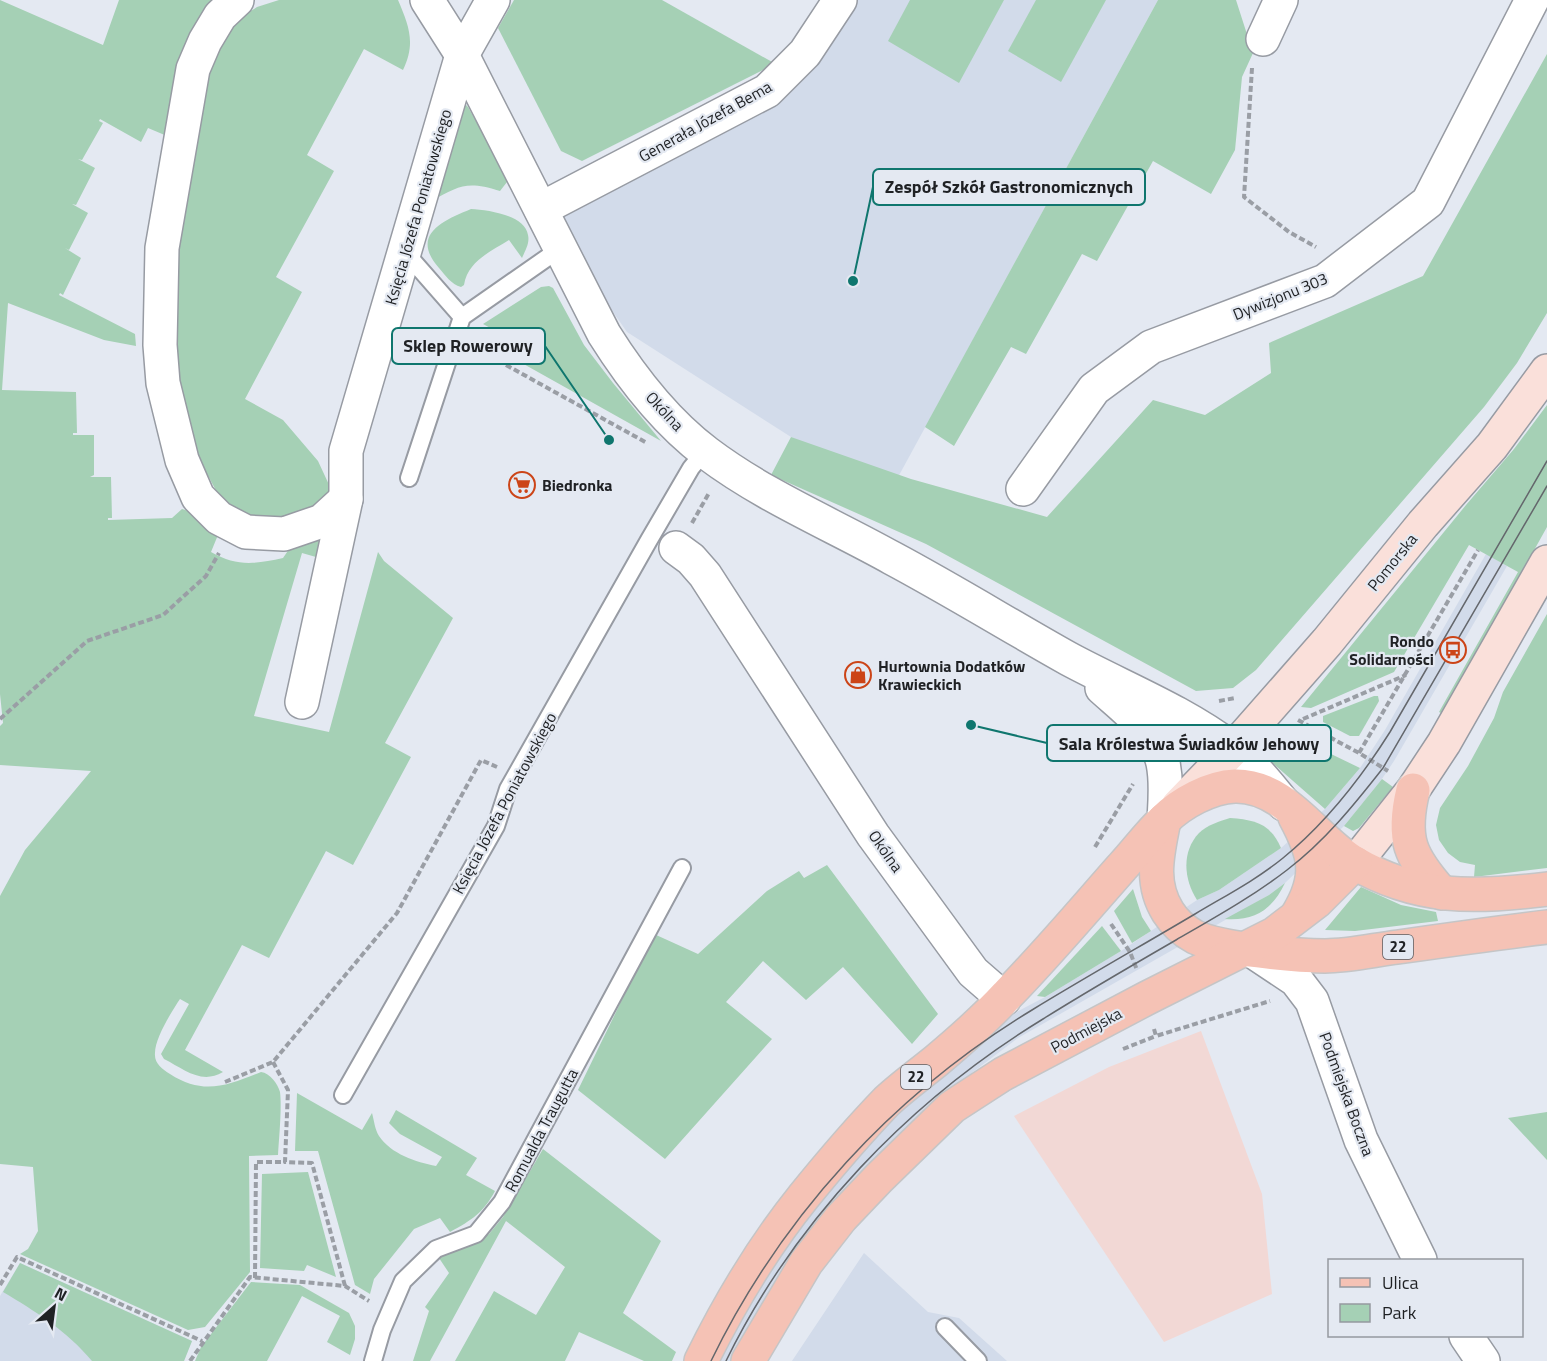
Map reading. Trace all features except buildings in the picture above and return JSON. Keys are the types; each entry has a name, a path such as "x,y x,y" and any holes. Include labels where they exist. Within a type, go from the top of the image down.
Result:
{"main road":[{"name":"Pomorska","path":"1233,749 1288,711 1423,524 1492,446 1547,371"},
{"path":"1233,749 1164,820 1155,870 1168,912 1178,924 1196,937 1213,944 1248,948 1295,920 1333,888 1413,790 1444,743 1547,561"},
{"name":"22","path":"701,1361 728,1308 761,1254 810,1190 888,1100 964,1038 1004,999 1164,820 1199,796 1227,787 1249,787 1261,791 1284,804 1355,863 1404,884 1442,893 1493,895 1547,889"},
{"path":"1413,790 1408,810 1407,829 1410,842 1423,869 1442,893"},
{"path":"1284,804 1305,837 1313,868 1310,888 1295,920"},
{"name":"22","path":"1248,948 1327,956 1547,927"},
{"name":"Podmiejska","path":"748,1361 806,1263 841,1218 952,1107 1004,1074 1147,998 1248,948"}],"street":[{"path":"237,0 220,16 205,41 193,69 162,248 160,345 163,383 182,460 198,497 219,518 246,532 284,534 322,521 346,499"},
{"name":"Okólna","path":"427,0 462,55 593,314 619,357 698,460 741,476 930,579 1070,659 1185,717 1233,749"},
{"name":"Księcia Józefa Poniatowskiego","path":"302,702 346,499 346,451 462,55 493,0"},
{"name":"Generała Józefa Bema","path":"541,209 767,91 806,53 840,0"},
{"path":"1258,52 1281,0"},
{"name":"Dywizjonu 303","path":"1023,489 1094,389 1151,347 1325,280 1428,202 1532,0"},
{"name":"Okólna","path":"676,548 691,559 705,575 873,835 973,972 1004,999"},
{"name":"Okólna","path":"1070,659 1144,727 1158,750 1163,761 1165,775 1164,820"},
{"path":"1233,749 1260,773 1284,804"},
{"name":"Podmiejska Boczna","path":"1248,948 1296,980 1312,1001 1361,1140 1420,1259"},
{"path":"1467,1337 1483,1361"}],"lane":[{"path":"409,478 462,316 561,248"},
{"path":"405,252 462,316"},
{"name":"Księcia Józefa Poniatowskiego","path":"343,1095 496,826 508,789 698,460"},
{"name":"Romualda Traugutta","path":"373,1361 382,1330 403,1281 436,1249 476,1234 502,1202 682,868"},
{"path":"945,1327 978,1361"}],"path":[{"path":"1258,52 1244,197 1289,232 1347,264"},
{"path":"506,365 648,444"},
{"path":"696,516 714,484 698,460"},
{"path":"0,719 87,641 163,615 206,576 234,526"},
{"path":"1359,753 1478,550"},
{"path":"1288,711 1406,675"},
{"path":"1185,717 1197,700 1227,700 1239,696"},
{"path":"1288,711 1359,753 1413,790"},
{"path":"1093,851 1126,793 1158,750"},
{"path":"225,1082 273,1062 397,912 481,760 517,775"},
{"path":"1090,903 1107,918 1130,952 1147,998 1156,1036"},
{"path":"1123,1049 1156,1036 1271,1000 1283,998 1292,1006 1312,1001"},
{"path":"273,1062 288,1090 285,1162"},
{"path":"255,1278 255,1162 312,1163 345,1286"},
{"path":"0,1286 17,1257 202,1341"},
{"path":"189,1361 250,1277 345,1286 389,1313"}],"shaded area":[{"path":"839,0 1158,0 891,490 791,437 627,332 541,209 767,91"},
{"path":"1486,554 1507,566 1394,761 1344,826 1285,883 1269,895 1018,1038 973,1072 922,1117 735,1361 703,1361 844,1152 1009,1016 1121,951 1197,900 1219,890 1281,848 1325,809 1360,768 1385,730"},
{"path":"1201,1031 1262,1194 1272,1294 1164,1342 1014,1116 1109,1067"},
{"path":"864,1253 928,1312 959,1318 1007,1361 792,1361"},
{"path":"20,1263 192,1341 184,1361 0,1361 0,1296"}],"green space":[{"path":"0,0 103,45 119,0 223,0 167,136 148,128 141,142 100,119 99,121 103,123 82,160 78,159 95,168 76,205 72,204 88,213 69,250 65,248 81,258 63,295 60,293 59,295 135,334 136,346 104,340 8,303 2,390 76,392 77,433 73,435 94,435 94,475 90,477 111,477 112,518 108,520 172,518 182,509 198,514 220,530 211,552 229,560 246,563 283,558 296,539 323,524 323,559 302,553 254,716 329,732 378,552 384,561 453,618 385,743 411,757 353,865 326,851 269,958 242,945 185,1050 223,1072 207,1077 193,1074 164,1059 161,1054 189,1004 180,999 164,1025 158,1040 155,1053 157,1063 182,1081 194,1085 216,1086 261,1072 273,1079 280,1092 278,1155 249,1156 250,1272 205,1327 188,1330 20,1254 28,1249 38,1231 33,1167 0,1164 0,896 25,850 91,771 0,765 0,726 3,723 0,694"},
{"path":"279,0 398,0 408,26 410,43 403,70 364,49 307,155 334,171 276,277 302,292 245,399 283,420 318,461 331,489 308,512 278,523 246,517 220,498 205,470 166,375 163,338 205,80 223,37 238,19 257,7"},
{"path":"514,0 662,0 774,63 582,161 561,151 498,28"},
{"path":"910,0 1004,0 959,83 888,41"},
{"path":"1036,0 1106,0 1061,82 1008,51"},
{"path":"1158,0 1236,0 1253,53 1242,77 1235,150 1211,194 1153,161 1097,261 1082,254 1026,354 1011,347 954,446 925,427"},
{"path":"1547,54 1547,313 1517,363 1484,407 1256,670 1233,688 1196,691 926,544 771,475 791,437 911,479 1047,517 1153,400 1205,415 1271,373 1269,343 1423,276"},
{"path":"464,103 507,176 507,182 500,191 479,186 464,186 430,202"},
{"path":"471,209 496,212 513,218 525,228 528,241 522,258 509,240 487,253 475,263 461,287 449,279 431,256 428,247 429,238 440,224"},
{"path":"541,287 553,288 584,345 661,441 504,353 511,339 483,324"},
{"path":"1547,405 1547,527 1443,714 1439,712 1518,572 1469,545 1394,672 1311,708 1301,707 1514,449"},
{"path":"1547,614 1547,868 1474,877 1475,865 1460,862 1448,853 1439,840 1436,825 1440,808 1468,766 1494,718 1503,692"},
{"path":"1378,696 1379,701 1359,736 1350,736 1323,722 1323,716"},
{"path":"1283,727 1300,739 1360,768 1325,809 1268,759 1264,751"},
{"path":"1382,779 1393,787 1359,828 1353,831 1344,826"},
{"path":"1230,818 1261,824 1272,833 1281,848 1219,890 1197,900 1187,875 1189,849 1202,830"},
{"path":"827,865 938,1014 912,1044 843,967 806,1000 763,961 726,1002 772,1039 665,1159 578,1090 654,934 698,954 767,891 799,871 804,878"},
{"path":"1285,883 1274,900 1261,912 1245,918 1225,919 1269,895"},
{"path":"1361,887 1401,905 1436,912 1438,921 1355,931 1325,930"},
{"path":"1133,889 1142,917 1151,931 1132,943 1114,911"},
{"path":"1102,926 1121,951 1045,997 1037,996"},
{"path":"297,1093 362,1130 372,1113 378,1134 390,1148 412,1159 436,1166 442,1157 400,1134 389,1123 396,1110 477,1158 466,1175 495,1191 476,1215 450,1232 440,1218 414,1229 374,1279 370,1294 355,1285 318,1151 295,1151"},
{"path":"1547,1112 1547,1160 1508,1118"},
{"path":"543,1149 661,1241 623,1313 676,1352 672,1361 644,1361 579,1332 565,1361 455,1361 494,1291 536,1315 565,1267 506,1221 430,1361 413,1361 429,1311 425,1307 449,1273 439,1258 489,1234 503,1217"},
{"path":"308,1172 336,1277 307,1265 304,1271 260,1268 262,1174"},
{"path":"20,1263 192,1341 184,1361 92,1361 61,1331 39,1314 3,1292"},
{"path":"251,1282 300,1285 349,1313 355,1326 355,1339 350,1355 327,1342 340,1316 302,1296 267,1361 195,1361 201,1347"}],"tram line":[{"path":"711,1361 740,1307 772,1256 807,1208 846,1162 889,1119 981,1043 1032,1010 1262,873 1299,844 1328,815 1355,783 1390,732 1547,461"},
{"path":"726,1361 754,1309 821,1212 902,1126 994,1051 1076,999 1247,898 1301,859 1326,835 1383,768 1547,486"}],"place":[{"name":"Zespół Szkół Gastronomicznych","path":"853,281"},
{"name":"Sklep Rowerowy","path":"609,440"},
{"name":"Biedronka","path":"522,485"},
{"name":"Rondo Solidarności","path":"1453,650"},
{"name":"Hurtownia Dodatków Krawieckich","path":"858,675"},
{"name":"Sala Królestwa Świadków Jehowy","path":"971,725"}]}
